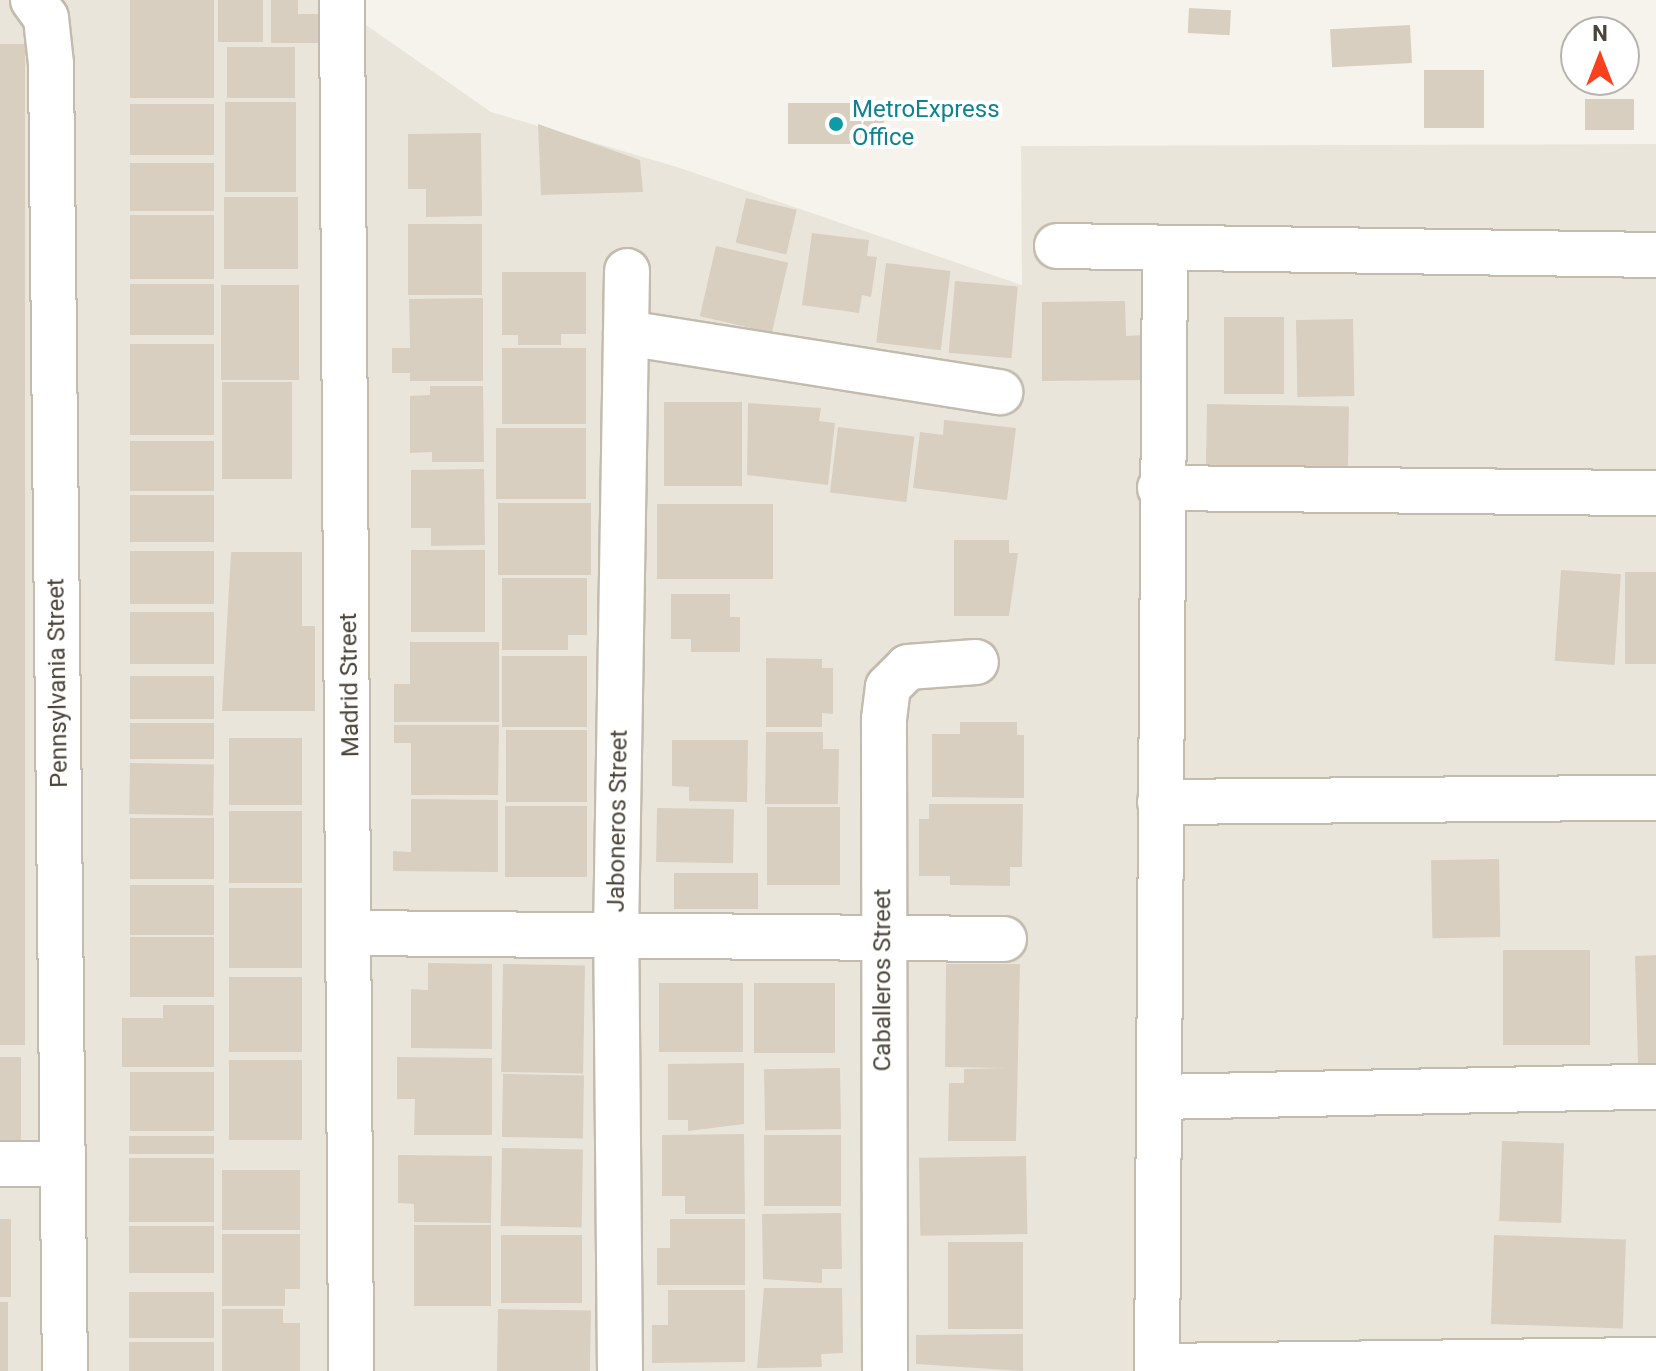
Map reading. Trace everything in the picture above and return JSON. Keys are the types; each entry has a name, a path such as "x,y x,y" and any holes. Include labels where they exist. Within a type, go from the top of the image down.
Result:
{"street":[{"name":"Pennsylvania Street","path":"33,0 46,18 51,64 65,1371"},
{"name":"Madrid Street","path":"342,0 353,933 351,1371"},
{"path":"1057,246 1656,255"},
{"path":"1165,248 1160,488 1157,1368 1656,1360"},
{"name":"Jaboneros Street","path":"620,1371 616,936 627,271"},
{"path":"626,333 1000,392"},
{"path":"1160,488 1656,493"},
{"name":"Caballeros Street","path":"885,1371 883,935 888,687 908,667 976,662"},
{"path":"1160,802 1656,798"},
{"path":"353,933 883,935 1004,939"},
{"path":"1159,1097 1656,1087"},
{"path":"0,1164 62,1164"}],"shaded area":[{"path":"0,0 330,0 491,112 680,168 1022,285 1021,146 1656,144 1656,1371 0,1371"}],"building":[{"path":"130,0 214,0 214,98 130,98"},
{"path":"218,0 263,0 263,42 218,42"},
{"path":"271,0 298,0 298,14 319,14 319,43 271,43"},
{"path":"1189,8 1231,10 1230,35 1188,33"},
{"path":"1410,25 1412,63 1332,67 1330,29"},
{"path":"0,44 25,44 25,1045 0,1045"},
{"path":"227,47 295,47 295,98 227,98"},
{"path":"1424,70 1484,70 1484,128 1424,128"},
{"path":"1585,99 1634,99 1634,130 1585,130"},
{"path":"225,102 296,102 296,192 225,192"},
{"name":"MetroExpress Office","path":"788,103 884,103 884,144 788,144"},
{"path":"130,104 214,104 214,155 130,155"},
{"path":"538,124 640,160 643,192 541,195"},
{"path":"481,133 482,216 426,217 426,189 408,189 408,134"},
{"path":"130,163 214,163 214,211 130,211"},
{"path":"224,197 298,197 298,269 224,269"},
{"path":"746,198 797,210 786,255 736,243"},
{"path":"130,215 214,215 214,279 130,279"},
{"path":"408,224 482,224 482,295 408,295"},
{"path":"812,233 869,240 867,256 877,257 871,297 862,295 859,313 802,305"},
{"path":"716,246 788,263 772,333 700,316"},
{"path":"886,263 951,271 941,350 876,342"},
{"path":"502,272 586,272 586,334 561,334 561,345 518,345 518,335 502,335"},
{"path":"955,281 1018,286 1011,358 949,353"},
{"path":"130,284 214,284 214,335 130,335"},
{"path":"221,285 299,285 299,380 221,380"},
{"path":"483,298 483,381 410,381 410,373 392,373 392,348 410,348 409,299"},
{"path":"1125,301 1126,336 1146,335 1147,380 1042,381 1042,302"},
{"path":"1224,317 1284,317 1284,394 1224,394"},
{"path":"1353,319 1354,396 1297,397 1296,320"},
{"path":"130,344 214,344 214,435 130,435"},
{"path":"502,348 586,348 586,424 502,424"},
{"path":"222,382 292,382 292,479 222,479"},
{"path":"430,386 483,386 484,462 432,462 432,452 410,453 410,396 430,395"},
{"path":"664,402 742,402 742,486 664,486"},
{"path":"748,403 821,408 819,421 835,423 828,485 747,475"},
{"path":"1207,404 1349,406 1348,482 1206,480"},
{"path":"944,420 1016,428 1007,500 913,488 920,432 943,435"},
{"path":"838,427 914,436 906,502 830,493"},
{"path":"496,428 586,428 586,499 496,499"},
{"path":"130,441 214,441 214,491 130,491"},
{"path":"484,469 485,545 431,546 431,528 411,528 411,470"},
{"path":"130,495 214,495 214,542 130,542"},
{"path":"498,503 591,503 591,575 498,575"},
{"path":"657,504 773,504 773,579 657,579"},
{"path":"954,540 1009,540 1009,553 1018,553 1009,616 954,616"},
{"path":"411,550 485,550 485,632 411,632"},
{"path":"130,551 214,551 214,604 130,604"},
{"path":"231,552 302,552 302,626 315,626 315,711 222,711"},
{"path":"1561,570 1621,574 1615,665 1555,661"},
{"path":"1625,572 1656,572 1656,664 1625,664"},
{"path":"502,578 587,578 587,635 568,635 568,650 502,650"},
{"path":"671,594 730,594 730,617 740,617 740,652 691,652 691,639 671,639"},
{"path":"130,612 214,612 214,664 130,664"},
{"path":"410,642 499,642 499,722 394,722 394,684 410,684"},
{"path":"502,656 587,656 587,727 502,727"},
{"path":"766,658 822,659 822,668 833,668 833,714 822,713 822,727 766,727"},
{"path":"130,676 214,676 214,719 130,719"},
{"path":"960,722 1017,722 1017,735 1024,735 1024,798 932,797 932,734 960,734"},
{"path":"130,723 214,723 214,759 130,759"},
{"path":"394,725 499,725 498,795 411,795 411,743 394,743"},
{"path":"506,730 587,730 587,802 506,802"},
{"path":"766,732 823,732 823,749 839,749 838,804 765,804"},
{"path":"229,738 302,738 302,805 229,805"},
{"path":"672,740 748,740 747,802 689,801 689,787 672,786"},
{"path":"130,763 214,764 213,815 129,814"},
{"path":"411,799 498,800 498,872 393,871 393,851 411,852"},
{"path":"929,804 1023,804 1022,867 1010,867 1010,886 950,885 950,876 919,876 919,819 929,819"},
{"path":"505,806 587,806 587,877 505,877"},
{"path":"767,807 840,807 840,885 767,885"},
{"path":"657,808 734,809 733,863 656,862"},
{"path":"229,811 302,811 302,883 229,883"},
{"path":"130,818 214,818 214,879 130,879"},
{"path":"1499,859 1500,937 1432,938 1431,860"},
{"path":"674,873 758,873 758,909 674,909"},
{"path":"130,885 214,885 214,935 130,935"},
{"path":"229,888 302,888 302,968 229,968"},
{"path":"130,937 214,937 214,997 130,997"},
{"path":"1503,950 1590,950 1590,1045 1503,1045"},
{"path":"1656,955 1656,1063 1638,1063 1635,956"},
{"path":"428,963 492,964 492,1049 411,1048 411,989 428,990"},
{"path":"503,964 585,965 583,1073 501,1072"},
{"path":"946,964 1020,964 1016,1141 948,1141 949,1083 964,1083 964,1069 1007,1068 945,1067"},
{"path":"229,977 302,977 302,1052 229,1052"},
{"path":"659,983 743,983 743,1052 659,1052"},
{"path":"754,983 835,983 835,1053 754,1053"},
{"path":"163,1005 214,1005 214,1067 122,1067 122,1018 163,1018"},
{"path":"0,1057 21,1057 21,1141 0,1141"},
{"path":"397,1057 492,1058 492,1135 414,1135 415,1099 397,1099"},
{"path":"229,1060 302,1060 302,1140 229,1140"},
{"path":"744,1063 744,1124 688,1131 688,1120 668,1120 668,1064"},
{"path":"840,1068 841,1129 765,1130 764,1069"},
{"path":"130,1072 214,1072 214,1131 130,1131"},
{"path":"503,1074 584,1075 583,1138 502,1137"},
{"path":"744,1134 745,1214 685,1214 685,1196 662,1196 662,1135"},
{"path":"764,1135 841,1135 841,1206 764,1206"},
{"path":"129,1136 214,1136 214,1154 129,1154"},
{"path":"1502,1141 1564,1143 1561,1223 1499,1221"},
{"path":"502,1148 583,1149 582,1227 501,1226"},
{"path":"398,1155 492,1156 491,1223 414,1222 414,1204 398,1203"},
{"path":"1026,1156 1027,1234 920,1236 919,1158"},
{"path":"129,1158 214,1158 214,1222 129,1222"},
{"path":"222,1170 300,1170 300,1230 222,1230"},
{"path":"841,1213 842,1269 822,1269 822,1283 763,1279 762,1214"},
{"path":"0,1219 11,1219 11,1297 0,1297"},
{"path":"670,1219 745,1219 745,1285 657,1285 657,1248 670,1248"},
{"path":"414,1225 491,1225 491,1306 414,1306"},
{"path":"129,1226 214,1226 214,1273 129,1273"},
{"path":"222,1234 300,1234 300,1289 285,1289 285,1306 222,1306"},
{"path":"501,1235 582,1235 582,1303 501,1303"},
{"path":"1494,1235 1626,1240 1623,1329 1491,1324"},
{"path":"948,1242 1023,1242 1023,1329 948,1329"},
{"path":"764,1288 842,1288 843,1353 821,1354 822,1367 757,1368"},
{"path":"668,1290 745,1290 745,1362 652,1363 652,1325 668,1325"},
{"path":"129,1292 214,1292 214,1338 129,1338"},
{"path":"0,1302 8,1302 8,1371 0,1371"},
{"path":"222,1309 283,1309 283,1323 300,1323 300,1371 222,1371"},
{"path":"498,1309 591,1311 590,1371 497,1371"},
{"path":"1023,1334 1023,1371 916,1364 916,1335"},
{"path":"129,1342 214,1342 214,1371 129,1371"}],"place":[{"name":"MetroExpress Office","path":"836,124"}]}
